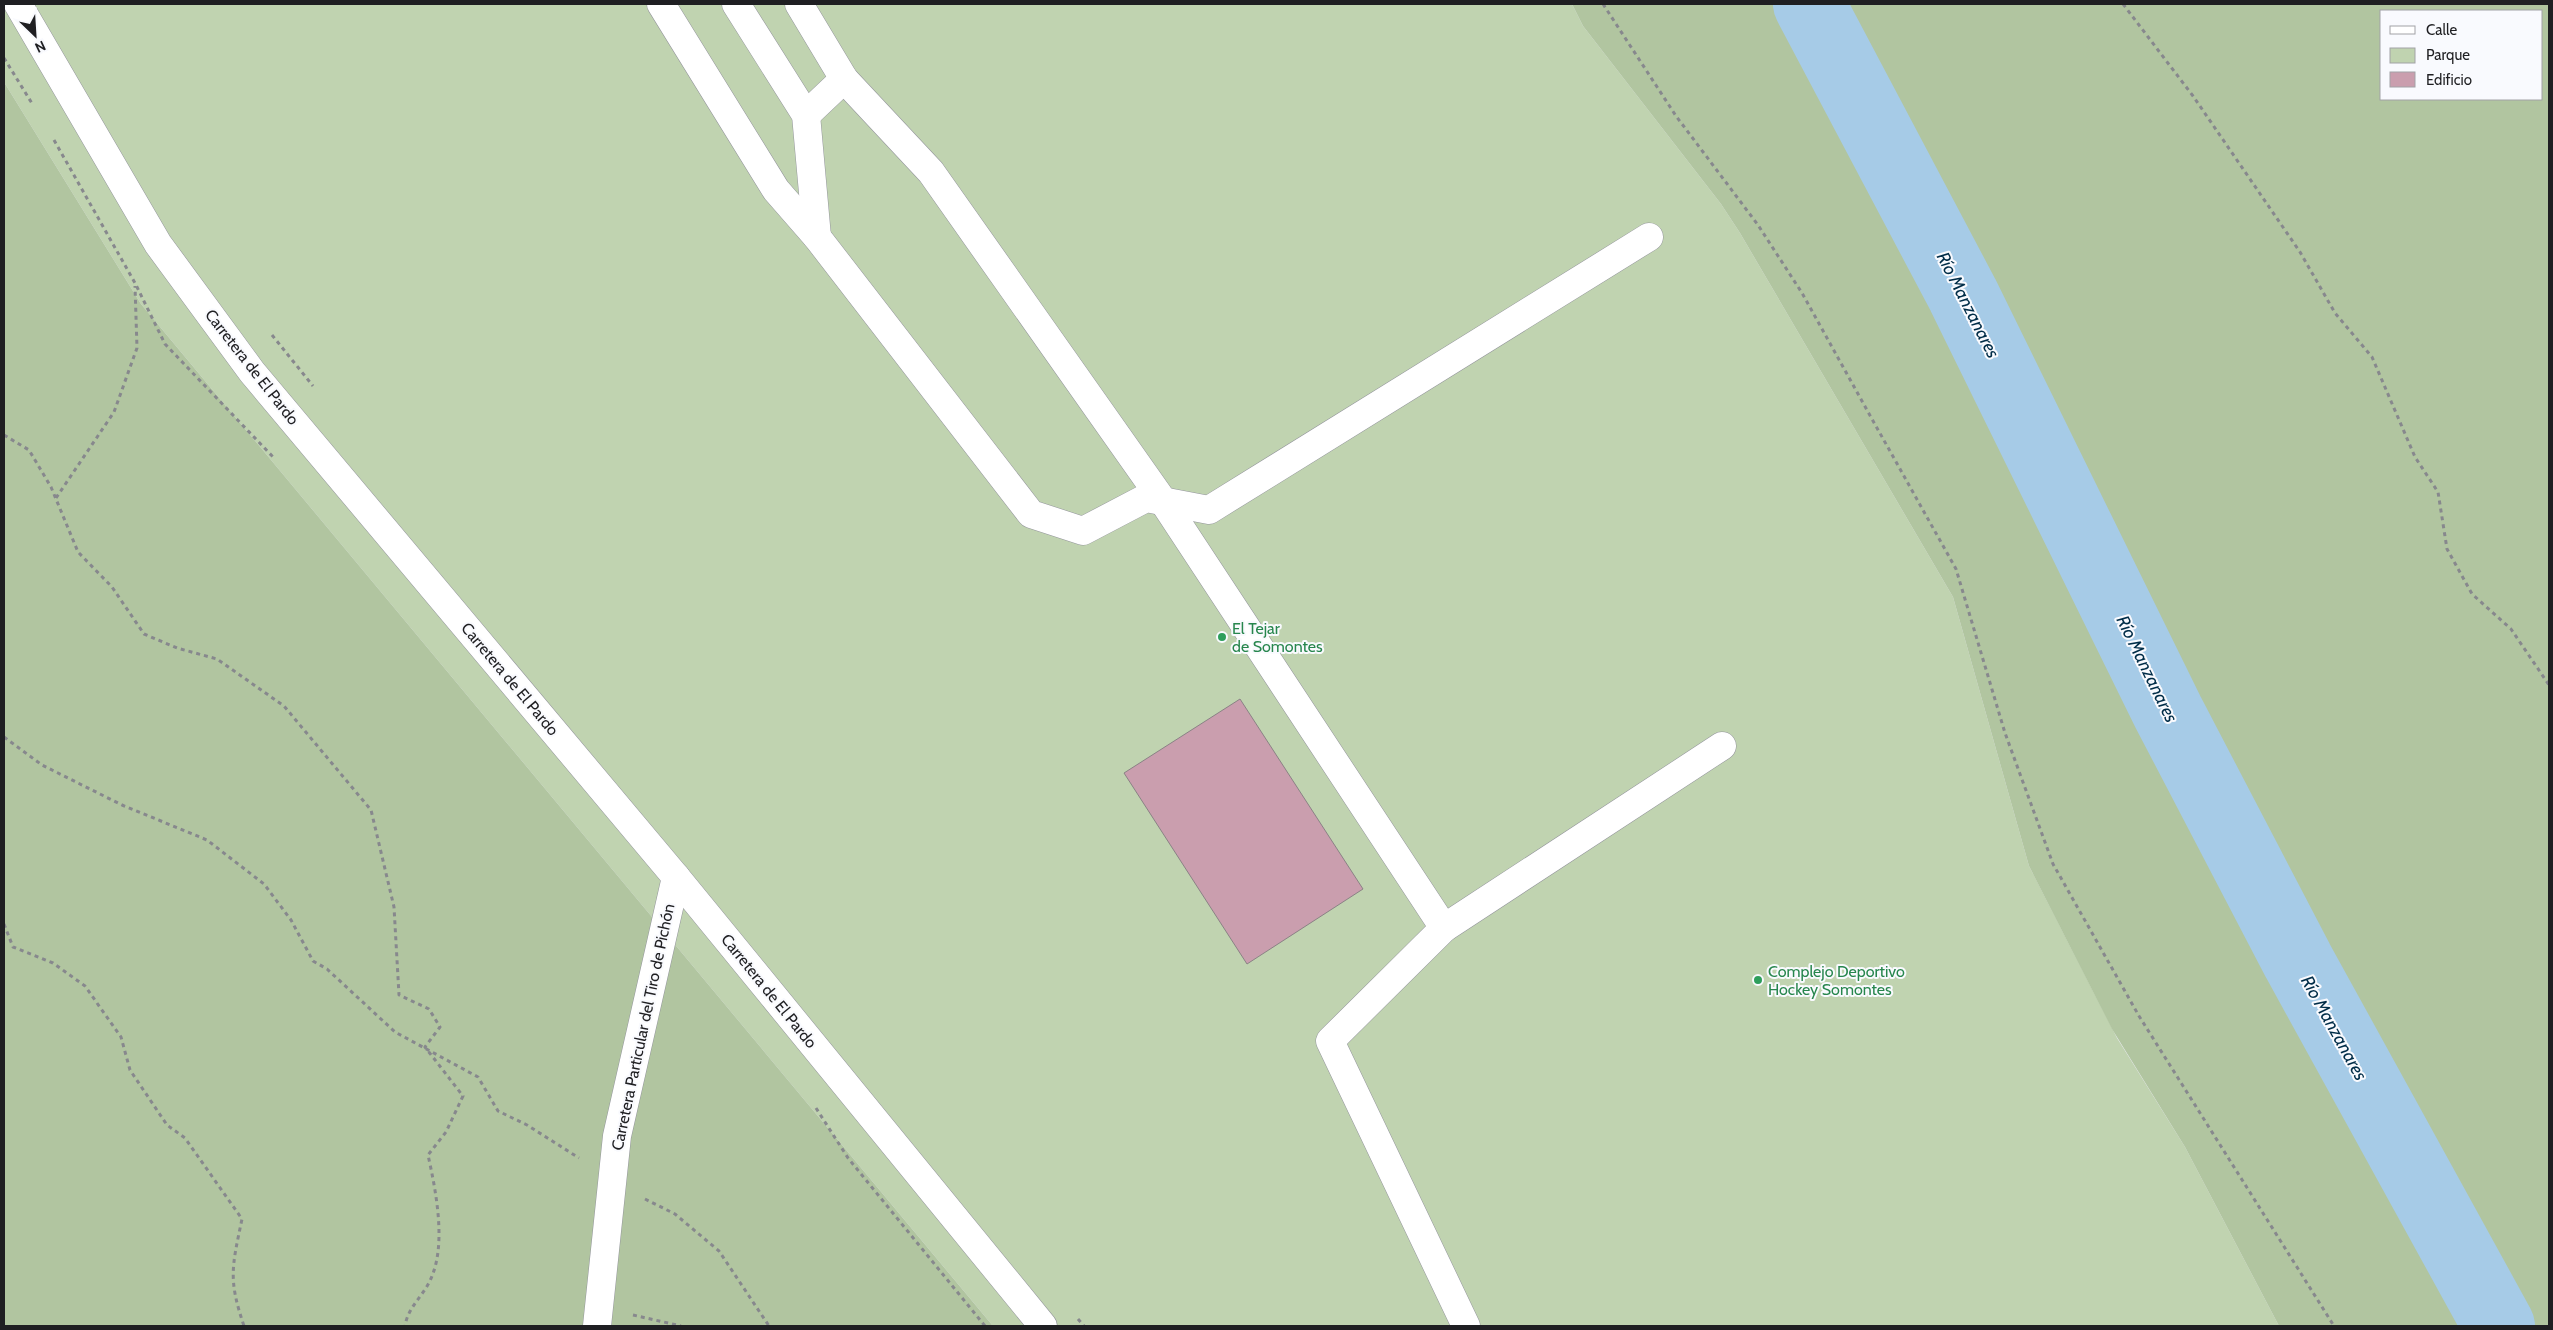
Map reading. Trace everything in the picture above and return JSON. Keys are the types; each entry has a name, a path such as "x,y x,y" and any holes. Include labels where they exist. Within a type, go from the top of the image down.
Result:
{"street":[{"name":"Carretera de El Pardo","path":"18,4 158,244 252,372 676,877 1043,1326"},
{"path":"661,4 776,190 817,237 1031,514 1084,531 1146,498 1210,510 1649,237"},
{"path":"736,4 806,116 817,237"},
{"path":"798,4 844,79 931,172 1163,501 1444,928"},
{"path":"806,116 844,79"},
{"path":"1466,1326 1330,1041 1444,928 1722,746"},
{"name":"Carretera Particular del Tiro de Pichón","path":"597,1317 617,1136 676,877"}],"path":[{"path":"1603,4 1676,116 1758,225 1802,293 1919,502 1956,569 2005,733 2053,864 2139,1016 2334,1326"},
{"path":"2123,4 2192,96 2300,252 2335,313 2372,357 2415,457 2438,492 2447,549 2472,594 2511,629 2549,685"},
{"path":"56,499 114,412 137,348 135,283"},
{"path":"271,334 314,387"},
{"path":"4,435 29,450 56,499 78,552 112,588 144,634 177,648 217,659 284,706 371,810 394,907 398,995 429,1009 440,1027 425,1047"},
{"path":"4,737 42,765 122,805 207,840 264,884 291,920 313,961 327,969 395,1032 478,1077 498,1111 527,1125 585,1162 613,1175 645,1200 675,1214 719,1251 769,1326"},
{"path":"4,924 13,947 53,963 85,986 121,1036 130,1070 156,1109 167,1125 185,1138 242,1220 232,1267 234,1295 244,1326"},
{"path":"405,1326 406,1316 432,1276 439,1242 436,1190 428,1155 446,1132 463,1096 425,1047"},
{"path":"811,1099 848,1158 985,1326"},
{"path":"1073,1313 1084,1326"},
{"path":"597,1317 656,1319 681,1326"}],"green space":[{"name":"El Tejar de Somontes","path":"4,4 1572,4 1583,26 1721,204 1740,233 1953,597 2029,866 2117,1038 2185,1147 2279,1326 993,1326 141,304 4,82"},
{"path":"1572,4 2549,4 2549,1326 2279,1326 2185,1147 2112,1029 2029,866 1953,597 1740,233 1721,204 1583,26"},
{"path":"4,82 141,304 993,1326 4,1326"}],"building":[{"path":"1240,699 1363,889 1247,964 1124,773"}],"waterway":[{"name":"Río Manzanares","path":"1809,4 1963,295 2168,712 2298,961 2499,1326"}],"place":[{"name":"El Tejar de Somontes","path":"1222,637"},
{"name":"Complejo Deportivo Hockey Somontes","path":"1758,980"}]}
